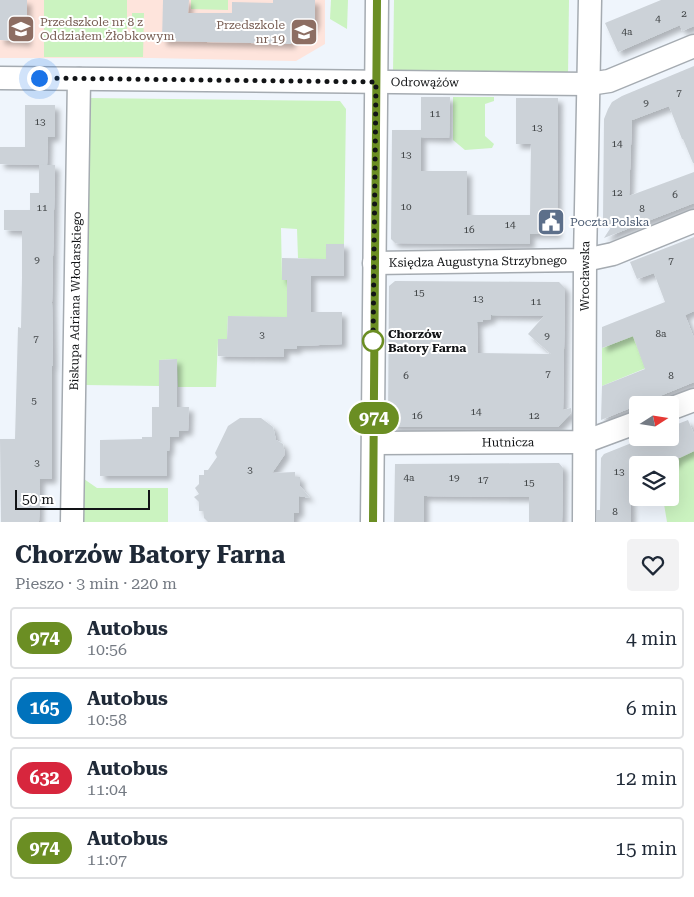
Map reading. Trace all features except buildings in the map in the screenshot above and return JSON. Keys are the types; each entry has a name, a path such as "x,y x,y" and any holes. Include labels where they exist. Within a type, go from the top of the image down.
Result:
{"street":[{"path":"372,522 377,0"},
{"name":"Wrocławska","path":"584,522 585,260 590,0"},
{"name":"Odrowążów","path":"0,78 589,84 609,80 694,46"},
{"name":"Biskupa Adriana Włodarskiego","path":"72,522 79,79"},
{"name":"Księdza Augustyna Strzybnego","path":"374,263 585,260 613,254 694,221"},
{"path":"679,406 694,400"},
{"name":"Hutnicza","path":"374,443 584,442 629,425"}],"shaded area":[{"path":"0,0 325,0 325,44 296,61 151,58 0,58"}],"green space":[{"path":"44,0 127,0 127,34 132,34 132,13 144,13 143,57 44,57"},
{"path":"191,0 228,0 228,10 191,9"},
{"path":"331,0 348,0 347,29 330,19"},
{"path":"394,0 569,0 568,75 393,73"},
{"path":"453,97 494,97 494,101 485,104 485,136 494,144 492,148 465,150 453,140"},
{"path":"90,98 340,101 346,109 344,244 326,244 326,276 311,276 311,259 298,258 297,229 281,228 282,279 297,280 287,287 287,320 228,316 227,339 218,340 216,387 178,387 177,359 159,360 159,386 85,385"},
{"path":"633,336 646,368 602,386 602,348"},
{"path":"694,451 694,522 667,522 664,506 679,506 679,458"},
{"path":"84,479 97,488 168,488 168,522 84,522"}],"bus line":[{"name":"974","path":"373,522 377,0"}],"place":[{"name":"Przedszkole nr 8 z Oddziałem Żłobkowym","path":"21,29"},
{"name":"Przedszkole nr 19","path":"304,32"},
{"name":"Poczta Polska","path":"551,222"},
{"name":"Chorzów Batory Farna","path":"373,341"}],"route":[{"path":"39,78 376,82 373,343 373,341"}]}
